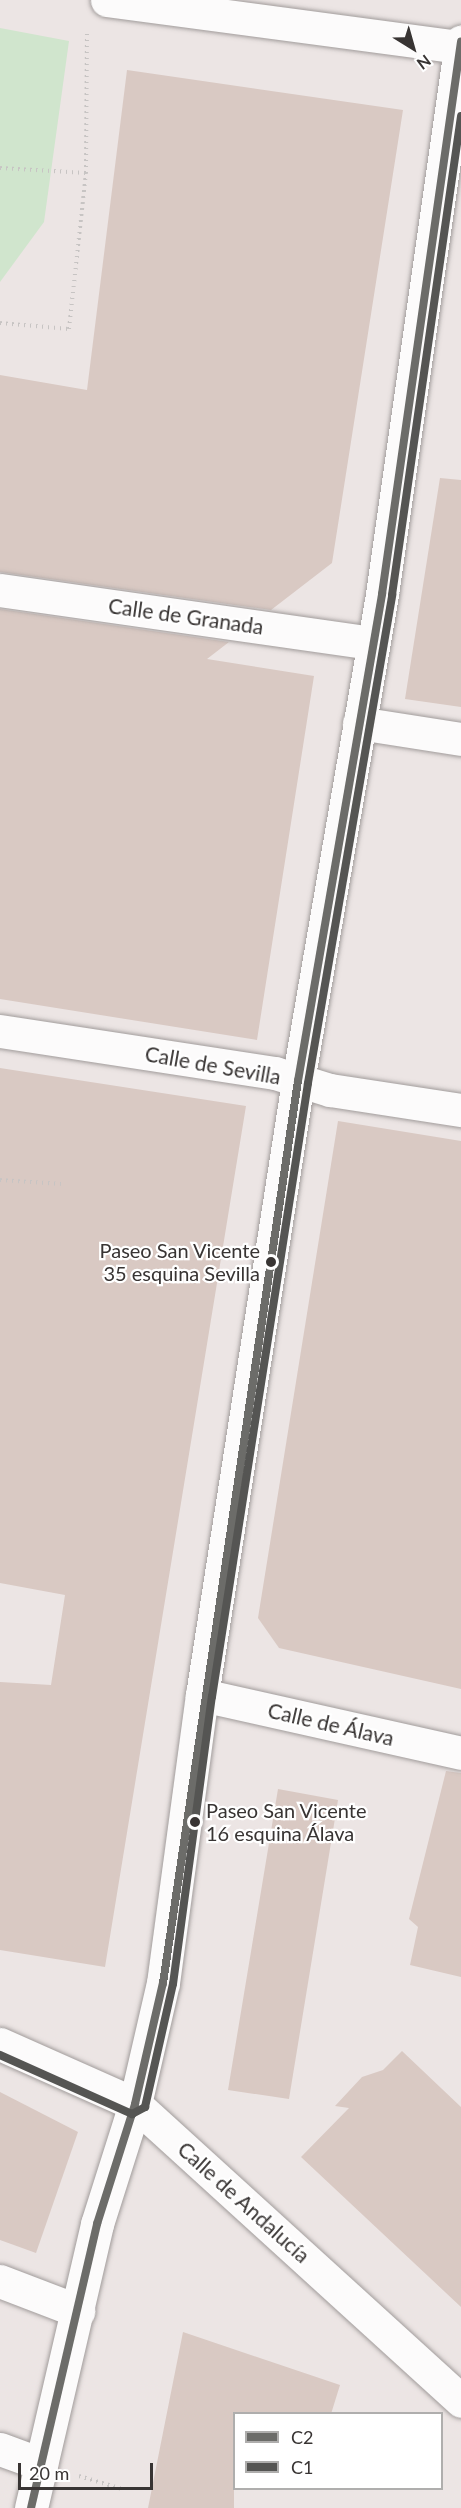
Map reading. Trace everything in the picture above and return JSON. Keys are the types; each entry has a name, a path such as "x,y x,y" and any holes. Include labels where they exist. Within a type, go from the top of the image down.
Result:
{"street":[{"path":"30,2508 106,2189 135,2104 163,1983 202,1695 298,1081 372,643 460,44 97,12"},
{"name":"Calle de Granada","path":"0,590 372,643"},
{"path":"359,723 461,739"},
{"name":"Calle de Sevilla","path":"0,1031 461,1110"},
{"name":"Calle de Álava","path":"202,1695 461,1753"},
{"name":"Calle de Andalucía","path":"0,2044 135,2104 461,2401"},
{"path":"0,2281 78,2311"},
{"path":"0,2449 41,2464"}],"path":[{"path":"0,323 69,329 86,173 97,12"},
{"path":"0,168 86,173"},
{"path":"0,1180 61,1184"}],"green space":[{"path":"0,28 69,41 44,222 0,282"}],"building":[{"path":"127,70 403,110 332,563 271,610 0,572 0,375 87,390"},
{"path":"440,478 461,480 461,707 405,699"},
{"path":"0,609 229,642 207,659 314,676 257,1040 0,999"},
{"path":"0,1068 246,1106 105,1967 0,1950 0,1682 51,1685 65,1595 0,1583"},
{"path":"338,1121 461,1141 461,1689 279,1648 258,1618"},
{"path":"446,1771 461,1773 461,1977 410,1965 418,1927 409,1919"},
{"path":"278,1789 338,1800 289,2099 228,2090"},
{"path":"402,2051 461,2107 461,2307 301,2157 349,2108 335,2106 362,2077 383,2070"},
{"path":"0,2092 78,2132 36,2253 0,2240"},
{"path":"183,2332 340,2385 332,2412 233,2412 234,2508 148,2508"}],"transit line":[{"name":"C2","path":"31,2508 97,2224 135,2104 163,1983 298,1081 382,594 461,42"},
{"name":"C1","path":"0,2055 132,2114 145,2107 173,1984 212,1697 308,1083 392,595 461,116"}],"place":[{"name":"Paseo San Vicente 35 esquina Sevilla","path":"271,1262"},
{"name":"Paseo San Vicente 16 esquina Álava","path":"195,1822"}]}
